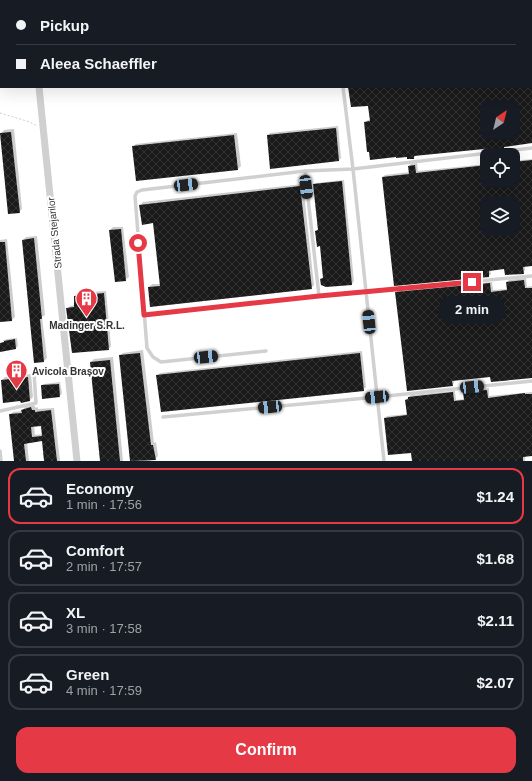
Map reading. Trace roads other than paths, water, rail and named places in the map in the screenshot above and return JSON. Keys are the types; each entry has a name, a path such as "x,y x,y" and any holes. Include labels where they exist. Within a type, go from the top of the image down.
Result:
{"street":[{"name":"Strada Stejarilor","path":"39,88 77,461"}],"lane":[{"path":"342,88 353,169 384,461"},
{"path":"266,351 161,362 153,357 147,348 134,199 137,192 142,190 305,171 353,169 532,148"},
{"path":"305,171 319,296"},
{"path":"144,315 319,296 532,276"},
{"path":"0,411 36,403 34,373 68,370"},
{"path":"163,417 532,381"},
{"path":"0,451 1,461"}],"place":[{"name":"Madinger S.R.L.","path":"87,318"},
{"name":"Avicola Brașov","path":"16,390"}]}
